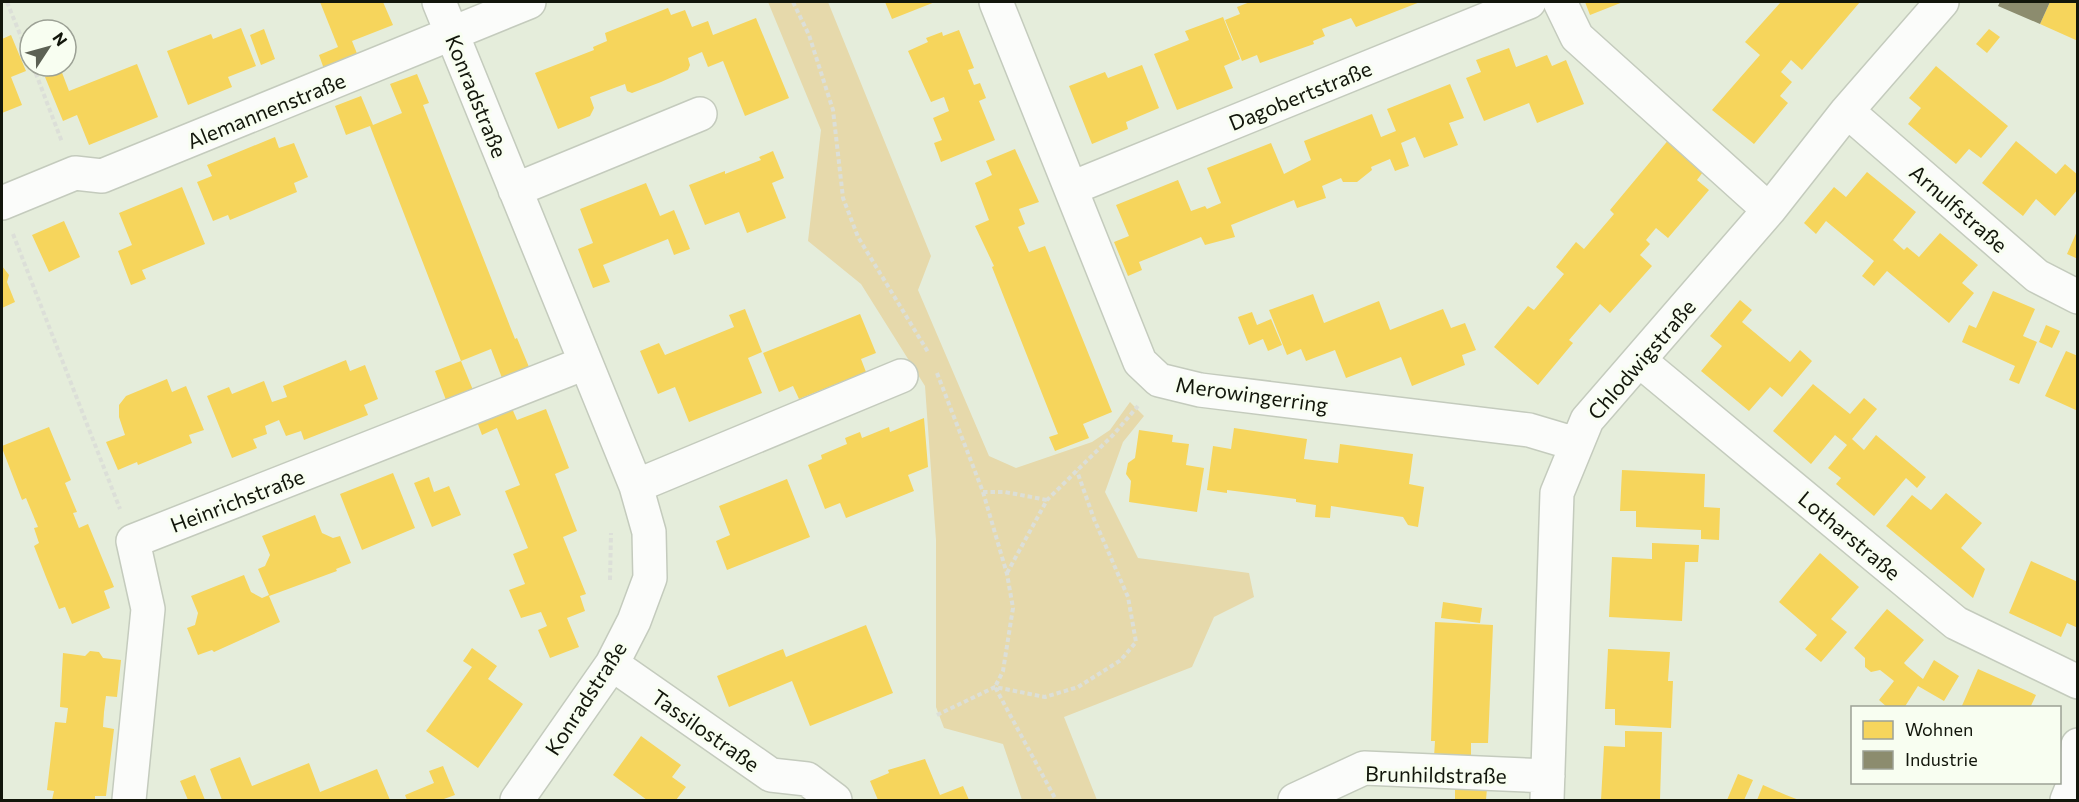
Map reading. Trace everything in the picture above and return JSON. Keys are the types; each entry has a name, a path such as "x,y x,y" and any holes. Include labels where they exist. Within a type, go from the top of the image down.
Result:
{"street":[{"name":"Konradstraße","path":"439,2 636,486 649,532 650,578 634,621 612,664 517,801"},
{"name":"Alemannenstraße","path":"6,215 75,173 102,176 529,2"},
{"name":"Merowingerring","path":"996,2 1140,362 1159,380 1200,390 1529,430 1576,444"},
{"name":"Dagobertstraße","path":"1072,188 1529,2"},
{"path":"1560,2 1577,37 1769,210"},
{"name":"Chlodwigstraße","path":"1548,788 1557,493 1587,420 1769,210 1847,111 1942,2"},
{"name":"Arnulfstraße","path":"1847,111 2037,276 2078,297"},
{"path":"515,190 700,114"},
{"name":"Lotharstraße","path":"1640,361 1956,623 2078,682"},
{"name":"Heinrichstraße","path":"134,541 585,363"},
{"path":"636,486 901,376"},
{"path":"129,801 148,609 134,541"},
{"name":"Tassilostraße","path":"612,664 771,775 807,779 835,801"},
{"path":"2067,801 2076,778 2078,745"},
{"name":"Brunhildstraße","path":"1295,801 1364,768 1548,788"}],"path":[{"path":"7,2 18,29"},
{"path":"793,2 809,35 833,110 837,163 846,208 858,237 924,341 956,416 983,492 1007,574 1013,608 1003,671 995,687 937,716"},
{"path":"38,78 75,173"},
{"path":"6,215 134,541"},
{"path":"1007,574 1047,500 1113,435 1159,380"},
{"path":"995,687 1045,697 1078,687 1121,660 1136,642 1128,597 1094,519 1077,471"},
{"path":"983,492 1005,492 1047,500"},
{"path":"995,687 1056,801"}],"shaded area":[{"path":"768,2 828,2 931,256 918,290 989,456 1016,468 1092,442 1110,430 1130,402 1144,416 1123,442 1105,492 1138,558 1249,573 1254,597 1214,617 1192,667 1064,717 1097,800 1022,800 1003,744 944,728 936,707 936,540 925,386 861,284 808,241 821,130"}],"building: Wohnen":[{"path":"320,2 383,2 393,25 352,41 358,56 324,69 319,55 338,47"},
{"path":"885,2 935,2 892,19"},
{"path":"1250,2 1420,2 1356,27 1351,18 1322,29 1325,36 1313,41 1314,44 1260,63 1257,55 1242,61 1225,20 1240,14 1237,7"},
{"path":"1585,2 1623,2 1590,15"},
{"path":"1781,2 1860,2 1802,70 1791,60 1781,72 1792,82 1780,96 1788,103 1754,144 1712,110 1760,55 1745,42"},
{"path":"2050,2 2078,2 2078,41 2040,24"},
{"path":"668,8 671,15 685,10 692,27 708,21 713,35 756,18 789,98 745,116 723,61 708,67 702,52 688,58 690,65 688,70 661,82 632,93 627,91 625,84 590,97 594,108 590,116 558,129 535,73 594,50 593,47 607,41 605,33"},
{"path":"1223,17 1240,59 1224,66 1233,88 1177,110 1154,54 1189,40 1185,31"},
{"path":"241,28 256,66 228,77 232,87 188,105 167,51 211,34 213,39"},
{"path":"264,29 275,59 261,65 250,35"},
{"path":"1989,29 2000,37 1987,53 1976,44"},
{"path":"959,30 974,68 968,70 974,85 980,83 986,98 979,101 995,140 941,162 934,143 942,140 933,118 949,111 944,97 931,102 908,51 928,42 926,38 942,32 943,36"},
{"path":"11,35 18,52 18,74 11,77 22,105 2,113 2,39"},
{"path":"1509,48 1516,67 1547,55 1552,66 1566,60 1584,104 1537,123 1529,103 1484,121 1466,78 1481,72 1476,60"},
{"path":"137,64 158,117 89,145 77,115 63,121 45,78 64,78 69,91"},
{"path":"1142,65 1159,108 1126,122 1128,129 1092,144 1069,86 1105,72 1108,78"},
{"path":"1936,66 2008,126 1981,158 1969,149 1956,164 1908,124 1921,108 1909,98"},
{"path":"417,74 429,103 423,105 515,339 517,338 529,367 502,378 491,349 461,361 370,126 346,135 335,106 361,96 373,125 402,113 390,84"},
{"path":"1450,84 1464,118 1449,123 1458,145 1424,158 1415,137 1401,143 1409,166 1395,171 1390,159 1371,167 1372,170 1357,182 1343,182 1341,178 1322,186 1326,198 1297,208 1294,200 1231,225 1235,237 1205,245 1201,237 1139,262 1142,270 1128,276 1114,242 1129,236 1116,205 1178,180 1191,211 1205,206 1207,209 1221,203 1207,168 1271,143 1284,174 1311,160 1304,141 1372,114 1381,137 1396,131 1387,109"},
{"path":"275,137 279,148 294,143 308,177 294,183 297,192 230,220 228,215 213,221 197,182 212,176 207,165"},
{"path":"1670,138 1706,168 1697,180 1709,190 1668,238 1656,228 1646,240 1650,244 1640,255 1652,266 1610,313 1600,304 1569,340 1573,343 1538,385 1494,347 1528,306 1534,310 1564,274 1556,267 1576,242 1584,249 1614,214 1610,210"},
{"path":"2016,141 2056,174 2065,164 2078,175 2078,189 2055,216 2036,199 2023,216 1982,183"},
{"path":"1015,149 1039,202 1019,209 1025,224 1018,227 1029,252 1045,246 1112,412 1083,424 1089,438 1055,451 1049,437 1058,434 992,267 994,266 975,226 989,220 975,183 992,175 986,161"},
{"path":"773,151 784,178 772,183 786,218 747,233 739,212 705,225 689,185 761,160 759,157"},
{"path":"1867,172 1916,212 1893,240 1904,250 1907,247 1919,257 1940,233 1978,265 1962,283 1974,293 1949,323 1887,271 1874,286 1862,276 1874,261 1826,221 1816,234 1804,223 1834,187 1846,197"},
{"path":"646,183 660,216 674,210 690,249 674,255 668,239 603,265 610,282 593,288 578,249 593,243 580,209"},
{"path":"182,187 205,244 142,270 146,279 131,285 118,251 132,245 119,213"},
{"path":"64,221 80,257 49,272 32,235"},
{"path":"2078,229 2078,259 2067,254"},
{"path":"2,266 9,275 7,282 15,302 2,308"},
{"path":"1993,291 2035,309 2023,336 2037,342 2019,384 2009,380 2015,366 1962,342 1969,325 1976,328"},
{"path":"1313,294 1324,323 1379,301 1390,330 1443,309 1451,328 1465,323 1476,350 1462,355 1465,365 1412,386 1401,357 1346,378 1335,350 1306,361 1301,349 1287,355 1269,310"},
{"path":"1740,300 1752,310 1742,322 1790,362 1800,350 1812,361 1782,397 1770,387 1749,411 1701,371 1722,346 1710,336"},
{"path":"745,309 762,352 748,358 762,393 689,422 675,387 658,394 640,351 659,343 665,355 734,327 729,315"},
{"path":"1252,312 1257,325 1271,319 1282,345 1268,351 1263,339 1249,345 1238,317"},
{"path":"860,314 876,353 861,359 866,372 799,399 793,386 779,392 763,353"},
{"path":"2046,325 2060,331 2052,348 2039,342"},
{"path":"2066,351 2078,356 2078,411 2045,396"},
{"path":"346,360 350,371 365,365 378,399 364,405 368,415 304,440 301,431 286,436 279,420 265,426 267,434 253,439 257,448 232,458 207,396 229,387 232,394 264,381 272,402 287,397 283,386"},
{"path":"461,361 473,390 446,400 435,371"},
{"path":"167,379 172,392 186,386 204,430 189,435 192,443 138,465 137,462 118,470 106,442 125,435 119,417 119,405 126,396"},
{"path":"1813,384 1850,414 1864,398 1877,409 1852,439 1864,450 1876,435 1926,477 1917,488 1906,478 1874,516 1836,484 1841,478 1828,468 1847,445 1835,435 1811,464 1773,431"},
{"path":"511,406 517,420 546,409 569,468 555,474 577,531 563,537 586,594 580,596 585,611 567,618 579,647 550,658 538,630 547,626 541,612 521,618 509,590 525,584 513,554 528,548 505,491 520,485 497,428 482,435 476,419"},
{"path":"924,418 928,467 908,475 914,491 846,518 840,503 825,509 808,465 822,459 821,455 847,444 845,438 860,432 862,438 889,427 890,432"},
{"path":"49,427 71,480 65,483 77,512 73,513 79,528 88,524 114,587 104,591 110,608 72,624 65,607 59,609 46,577 34,546 39,543 34,528 38,527 26,498 22,500 2,448 2,446"},
{"path":"1234,428 1307,439 1304,459 1338,463 1340,444 1413,454 1409,484 1424,487 1418,527 1408,525 1403,517 1331,506 1330,518 1315,517 1316,505 1296,502 1296,499 1227,490 1227,493 1207,490 1213,446 1231,449"},
{"path":"1139,430 1173,435 1172,442 1189,444 1186,465 1204,468 1197,512 1129,502 1131,481 1126,474 1128,463 1135,458"},
{"path":"1622,470 1705,474 1704,507 1720,508 1719,540 1701,539 1701,530 1636,527 1636,511 1620,511"},
{"path":"393,473 415,528 362,550 340,494"},
{"path":"429,477 434,492 449,486 461,515 432,527 414,483"},
{"path":"787,479 810,537 727,570 716,541 730,535 719,506"},
{"path":"1946,493 1982,523 1961,548 1985,569 1973,598 1886,526 1912,495 1931,510"},
{"path":"315,515 322,533 333,538 340,536 351,563 336,569 337,571 269,596 280,622 214,652 212,650 198,655 187,628 195,625 198,613 191,596 244,575 251,592 262,598 269,595 258,569 265,566 270,555 262,536"},
{"path":"1652,543 1699,545 1698,562 1685,562 1682,621 1609,617 1612,557 1652,559"},
{"path":"1820,553 1859,587 1831,619 1847,632 1821,662 1805,649 1817,635 1779,602"},
{"path":"2031,561 2078,582 2078,628 2067,623 2061,637 2009,613"},
{"path":"1443,602 1482,608 1480,623 1441,618"},
{"path":"1887,609 1924,640 1904,663 1907,666 1923,679 1934,660 1959,676 1944,701 1918,686 1905,706 1886,706 1879,700 1894,681 1880,670 1871,672 1865,667 1865,658 1854,648"},
{"path":"1435,622 1493,625 1488,743 1471,743 1471,758 1434,757 1435,741 1431,741"},
{"path":"866,625 893,693 810,726 792,681 729,707 717,676 783,649 786,657"},
{"path":"472,648 497,666 488,679 523,704 478,768 426,731 472,667 463,661"},
{"path":"1608,649 1670,652 1668,681 1673,681 1671,728 1615,725 1615,709 1605,709"},
{"path":"90,651 99,652 103,658 121,660 117,697 106,696 104,712 103,727 114,729 106,796 95,796 95,800 52,800 54,791 47,790 55,722 66,723 68,708 60,707 63,653 85,656"},
{"path":"1978,669 2036,695 2031,706 1962,706"},
{"path":"1625,731 1662,732 1660,800 1601,800 1604,746 1625,747"},
{"path":"641,736 681,765 672,777 686,787 676,800 647,800 613,775"},
{"path":"240,757 252,786 309,763 320,792 377,769 390,800 222,800 210,769"},
{"path":"925,759 940,795 963,786 969,800 878,800 870,781 889,773 888,770"},
{"path":"443,766 455,795 441,800 407,800 405,795 434,783 429,771"},
{"path":"1738,774 1753,780 1744,800 1727,800"},
{"path":"195,775 205,800 188,800 180,781"},
{"path":"1763,785 1786,795 1799,800 1757,800"},
{"path":"1455,787 1487,788 1486,800 1455,800"}],"building: Industrie":[{"path":"2000,2 2050,2 2040,24 1998,6"}]}
